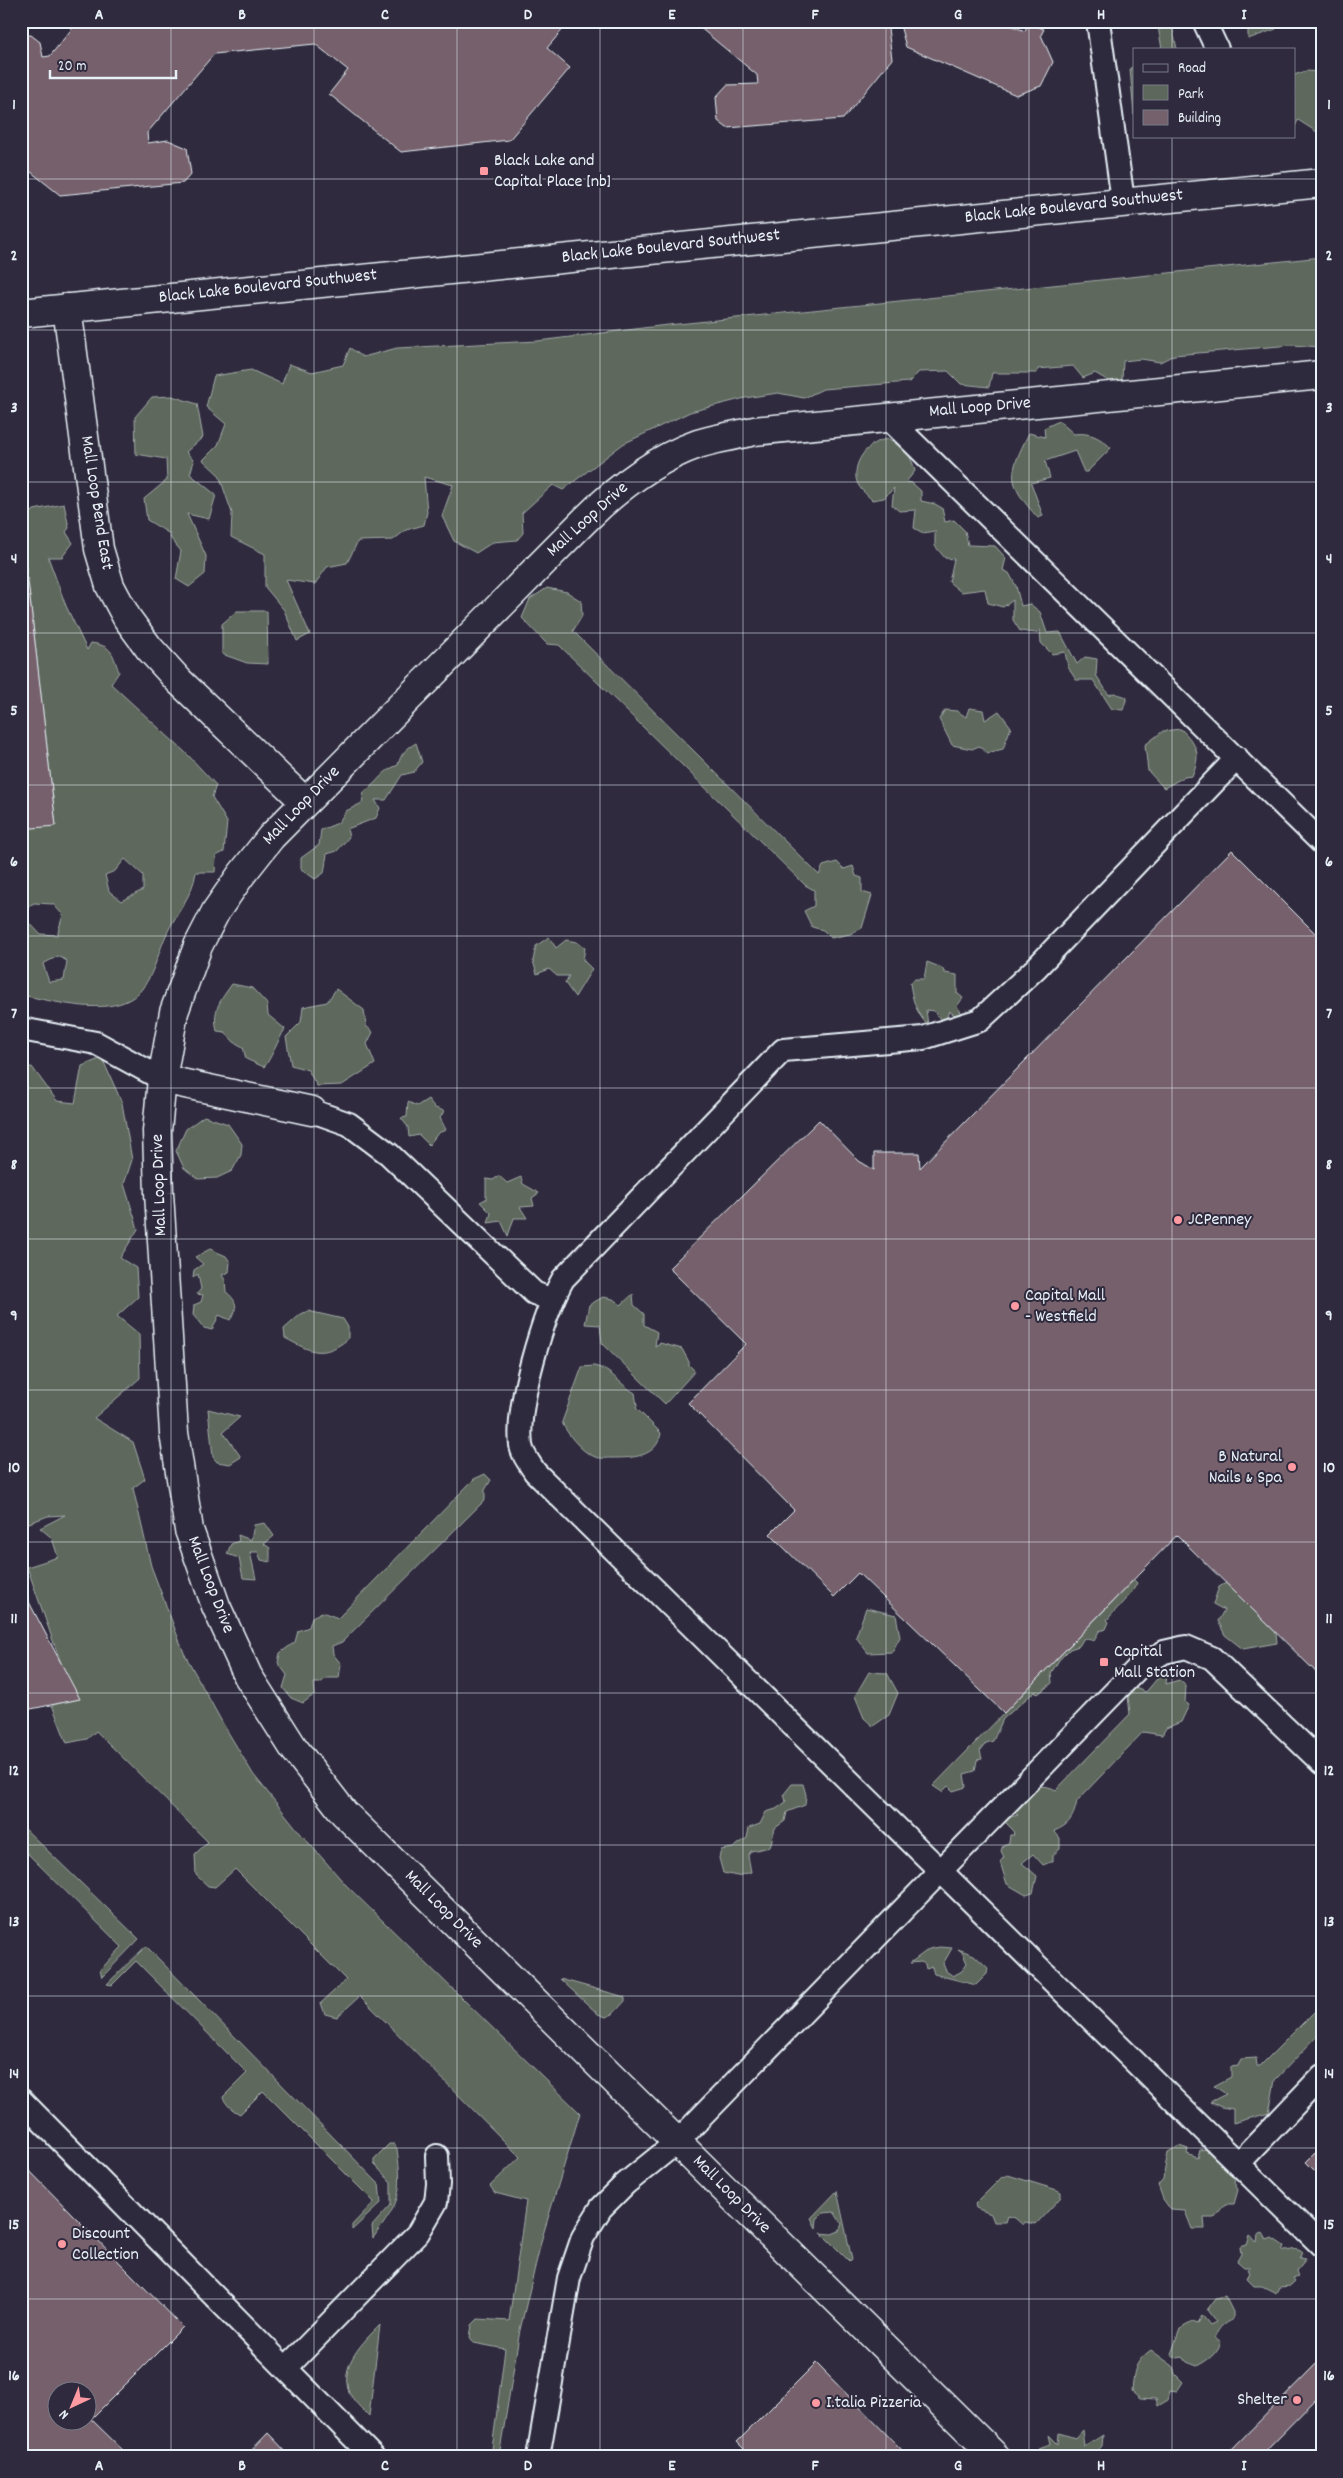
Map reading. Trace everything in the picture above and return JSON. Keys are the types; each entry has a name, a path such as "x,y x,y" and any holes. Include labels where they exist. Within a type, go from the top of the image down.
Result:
{"street":[{"name":"Black Lake Boulevard Southwest","path":"21,313 1123,201 1322,183"},
{"name":"Mall Loop Bend East","path":"68,308 99,549 110,586 127,618 149,648 180,681 305,802"},
{"name":"Mall Loop Drive","path":"996,2457 344,1813 293,1747 248,1676 216,1606 189,1530 176,1449 159,1193 157,1131 162,1079 174,1012 198,946 216,911 271,837 584,520 604,502 649,468 697,444 754,430 1322,375"},
{"path":"162,1079 312,1111"}],"lane":[{"path":"1098,21 1123,201"},
{"path":"1204,21 1217,48"},
{"path":"887,417 1238,758 1322,843"},
{"path":"1238,758 1036,968 980,1020 923,1038 783,1050 563,1279 552,1300 527,1387 520,1422 521,1447 535,1472 1322,2246"},
{"path":"21,1028 96,1043 162,1079"},
{"path":"312,1111 349,1124 389,1154 534,1292 552,1300"},
{"path":"538,2457 570,2278 583,2237 601,2208 624,2184 677,2142 1138,1668 1164,1652 1186,1647 1212,1658 1322,1763"},
{"path":"1238,2164 1322,2076"},
{"path":"21,2100 373,2457"},
{"path":"286,2368 418,2233 436,2202 438,2184 436,2156"}],"green space":[{"path":"1157,21 1171,21 1177,48 1162,48"},
{"path":"1248,21 1275,21 1276,29 1248,39"},
{"path":"1133,67 1133,103 1130,68"},
{"path":"1306,71 1322,72 1322,132 1320,134 1298,120 1296,124 1296,74"},
{"path":"1322,257 1322,347 1292,345 1174,355 1160,362 1141,359 1123,361 1122,380 1112,383 1095,373 1083,378 1073,366 1038,369 1037,373 992,373 989,387 961,384 948,371 919,372 909,382 823,389 804,398 778,393 745,398 690,412 623,444 563,490 553,485 522,513 523,533 517,540 493,542 476,553 454,541 442,516 453,485 424,477 427,512 424,525 406,530 393,540 358,541 347,563 327,567 315,584 286,580 310,634 297,641 284,610 265,587 265,554 231,537 232,513 219,475 203,460 218,445 226,424 206,407 214,376 251,370 282,384 289,364 312,372 343,365 350,348 363,357 397,348 538,341 659,326"},
{"path":"172,396 197,404 203,437 186,452 194,461 190,474 216,495 209,519 187,514 206,556 205,574 189,587 176,579 181,551 171,539 170,534 147,520 144,499 167,480 166,459 136,454 135,417 152,397"},
{"path":"1059,421 1074,434 1094,436 1111,448 1087,472 1084,472 1075,451 1045,461 1050,478 1031,483 1043,516 1038,518 1020,495 1014,478 1014,469 1029,433 1045,437 1044,428"},
{"path":"889,439 909,456 915,471 906,482 912,483 921,491 921,501 935,504 942,508 945,522 954,520 965,531 968,545 995,546 1006,558 1003,570 1009,573 1016,586 1021,606 1030,604 1040,612 1047,633 1060,632 1077,664 1085,657 1097,659 1096,675 1109,695 1114,693 1127,697 1123,710 1112,709 1093,680 1076,680 1068,667 1065,652 1052,654 1041,643 1040,629 1036,633 1020,631 1013,620 1013,600 1003,607 988,603 985,589 961,592 949,582 954,559 945,558 935,546 935,531 923,533 914,528 916,510 899,511 892,505 894,488 884,498 872,500 862,490 856,478 856,471 861,457 865,451 876,443"},
{"path":"21,444 31,513 34,510 64,504 69,528 66,532 73,543 62,557 48,557 66,606 87,650 91,643 104,646 111,651 119,672 111,684 187,754 216,785 212,797 227,822 224,852 216,856 215,872 196,872 192,888 167,933 148,980 134,997 120,1003 104,1006 87,1006 21,995 21,829 56,825 21,520","holes":["125,859 143,875 143,890 121,901 109,891 105,875 115,871","34,903 53,904 63,915 57,935 40,934 25,918 29,906","58,956 67,961 64,980 49,982 43,964"]},
{"path":"547,588 567,592 581,601 582,616 573,631 819,875 823,866 837,862 844,869 853,866 856,876 862,878 862,892 872,895 862,928 850,934 831,938 823,930 812,927 804,911 814,906 814,890 805,885 559,645 547,644 522,618 530,599"},
{"path":"237,611 267,611 268,664 247,663 222,654 222,624"},
{"path":"969,708 983,710 985,720 999,711 1011,727 1003,749 987,753 979,746 972,749 952,745 939,719 945,710 957,711 966,717"},
{"path":"1181,729 1191,740 1196,751 1195,768 1192,776 1184,777 1164,788 1148,771 1145,745 1163,731"},
{"path":"416,743 422,762 414,772 402,775 386,800 375,800 380,808 376,818 347,829 349,837 337,851 327,854 324,873 315,879 301,869 301,858 319,845 321,830 338,823 346,811 362,803 364,792 387,771 398,765 404,752"},
{"path":"549,937 556,948 566,940 577,942 585,948 583,960 592,969 575,997 565,983 569,976 557,976 549,969 537,974 533,961 536,946"},
{"path":"927,962 942,968 945,973 957,975 957,993 963,998 957,1006 964,1017 960,1019 949,1011 944,1024 934,1011 926,1010 928,1025 920,1016 913,1000 910,983 915,979 924,979"},
{"path":"232,984 252,988 267,1004 268,1015 285,1029 264,1067 246,1059 243,1047 234,1042 225,1032 217,1031 216,1011"},
{"path":"336,989 364,1010 366,1026 373,1032 367,1044 375,1064 342,1085 317,1086 308,1070 291,1065 286,1037 301,1022 303,1007 327,1002"},
{"path":"102,1058 122,1103 132,1160 124,1184 138,1229 120,1258 136,1268 138,1297 117,1316 139,1334 140,1378 94,1418 133,1442 145,1479 133,1488 151,1566 184,1653 253,1774 301,1834 346,1885 580,2113 542,2238 520,2330 499,2457 491,2457 505,2349 474,2343 470,2337 472,2325 478,2319 509,2321 526,2201 495,2193 490,2186 520,2157 360,1996 337,2017 325,2014 321,2003 346,1980 235,1869 215,1887 208,1886 196,1875 195,1854 208,1842 96,1731 87,1739 67,1743 52,1705 79,1699 63,1669 27,1567 58,1557 52,1538 40,1528 65,1515 48,1516 21,1526 21,1068 32,1067 57,1101 75,1103 82,1066"},
{"path":"428,1099 435,1108 444,1111 440,1118 446,1130 438,1133 429,1145 419,1135 409,1137 408,1127 401,1118 407,1117 408,1102 417,1106"},
{"path":"204,1116 228,1124 242,1144 241,1155 232,1171 217,1178 198,1179 184,1168 176,1151 186,1129"},
{"path":"499,1176 507,1183 521,1177 523,1184 539,1193 532,1198 534,1206 520,1207 527,1218 514,1218 508,1236 501,1221 488,1223 491,1213 480,1202 486,1199 486,1179 493,1180"},
{"path":"210,1249 226,1256 230,1262 229,1272 222,1275 225,1280 226,1292 233,1298 236,1308 230,1320 219,1315 212,1330 204,1328 193,1315 194,1305 201,1302 203,1295 197,1294 201,1289 198,1274 193,1278 194,1270 203,1264 195,1257"},
{"path":"633,1294 634,1305 644,1314 644,1325 657,1332 655,1346 660,1343 682,1349 689,1365 695,1371 665,1404 602,1343 600,1325 585,1324 589,1305 603,1297 613,1299 621,1305"},
{"path":"308,1311 343,1319 348,1327 348,1339 331,1349 317,1351 302,1347 285,1338 284,1329 301,1314"},
{"path":"594,1366 605,1370 635,1393 636,1408 661,1433 659,1441 649,1452 627,1458 597,1458 584,1451 567,1431 562,1422 582,1367"},
{"path":"208,1409 240,1417 223,1432 241,1457 230,1464 217,1462 213,1457"},
{"path":"485,1474 491,1480 485,1490 485,1500 342,1642 332,1646 333,1654 341,1664 339,1678 327,1678 320,1683 314,1683 315,1694 303,1703 291,1698 283,1688 287,1675 278,1663 280,1653 295,1642 298,1631 309,1627 312,1617 322,1612 338,1618 474,1479"},
{"path":"265,1523 274,1536 264,1544 270,1548 270,1562 261,1560 258,1552 250,1552 256,1579 243,1578 239,1558 227,1554 231,1544 239,1541 238,1535 251,1540 254,1525"},
{"path":"1134,1580 1137,1583 1135,1587 1107,1620 1109,1622 1106,1629 1099,1631 1094,1641 1084,1638 1079,1646 1070,1649 1059,1660 1051,1673 1052,1683 1038,1694 1035,1691 1003,1719 993,1741 986,1743 980,1751 982,1759 977,1760 975,1771 964,1774 966,1787 953,1791 948,1786 942,1792 933,1786"},
{"path":"1226,1583 1276,1633 1277,1643 1243,1649 1225,1635 1218,1621 1224,1610 1213,1604 1219,1587"},
{"path":"866,1608 896,1615 900,1637 892,1652 868,1653 856,1637"},
{"path":"869,1672 887,1673 898,1693 889,1715 873,1726 864,1718 855,1696"},
{"path":"1161,1674 1167,1674 1166,1684 1179,1680 1186,1686 1185,1702 1189,1705 1181,1722 1166,1728 1162,1735 1143,1732 1077,1801 1068,1823 1054,1831 1060,1838 1060,1849 1053,1855 1053,1861 1043,1865 1033,1854 1022,1863 1037,1876 1033,1893 1026,1895 1007,1884 1000,1862 1004,1857 1001,1851 1003,1845 1009,1843 1010,1835 1014,1835 1013,1830 1002,1819 1018,1815 1009,1809 1025,1794 1036,1787 1049,1787 1056,1790 1130,1714 1128,1696 1132,1687 1146,1692"},
{"path":"792,1784 803,1784 806,1795 805,1805 787,1812 785,1821 775,1828 770,1847 751,1851 748,1856 751,1872 737,1876 723,1873 719,1858 721,1850 733,1848 747,1838 749,1828 760,1824 766,1812 776,1809 786,1802 784,1794"},
{"path":"21,1825 139,1939 102,1977 100,1970 122,1947 21,1847"},
{"path":"146,1946 379,2184 381,2203 352,2230 352,2225 374,2202 263,2091 240,2114 230,2107 223,2097 247,2073 136,1961 112,1985 107,1984"},
{"path":"940,1947 952,1948 943,1964 946,1971 953,1976 962,1971 967,1963 962,1952 958,1949 974,1955 988,1968 987,1974 976,1985 934,1974 932,1967 926,1969 925,1964 921,1962 910,1963 929,1949"},
{"path":"560,1979 625,1997 625,2001 613,2014 606,2017 598,2014"},
{"path":"1322,2004 1322,2031 1275,2080 1269,2113 1233,2123 1233,2109 1221,2107 1210,2102 1226,2094 1214,2086 1231,2077 1231,2067 1238,2066 1241,2059 1256,2058 1257,2066 1260,2066"},
{"path":"389,2144 394,2144 397,2149 400,2177 399,2187 394,2206 373,2238 372,2226 391,2205 391,2182 374,2164 374,2159"},
{"path":"1179,2146 1188,2149 1187,2154 1198,2158 1200,2150 1212,2148 1236,2174 1234,2182 1238,2190 1234,2204 1225,2204 1214,2218 1204,2218 1205,2229 1192,2229 1185,2211 1171,2210 1163,2199 1158,2185 1163,2179 1168,2152"},
{"path":"1008,2175 1057,2190 1061,2192 1061,2197 1036,2224 1025,2222 1023,2225 1015,2218 1008,2216 1006,2222 994,2222 991,2214 976,2208 975,2204 1002,2177"},
{"path":"837,2191 852,2260 850,2262 821,2233 832,2234 839,2231 842,2224 834,2212 823,2213 817,2219 816,2228 811,2218"},
{"path":"1263,2233 1267,2240 1272,2238 1284,2246 1282,2251 1298,2250 1303,2253 1300,2258 1306,2259 1296,2271 1298,2277 1293,2279 1295,2282 1291,2286 1279,2287 1276,2293 1262,2286 1254,2286 1247,2279 1250,2267 1244,2267 1237,2261 1241,2254 1240,2247 1247,2245 1250,2236 1257,2242 1258,2235"},
{"path":"1225,2296 1233,2312 1233,2319 1222,2326 1215,2337 1221,2342 1215,2353 1197,2366 1187,2362 1183,2357 1177,2358 1171,2354 1180,2329 1192,2322 1198,2324 1202,2315 1210,2325 1216,2322 1207,2310 1216,2298"},
{"path":"380,2325 369,2416 355,2402 349,2392 347,2373 354,2355"},
{"path":"1151,2350 1173,2366 1175,2374 1183,2382 1177,2391 1170,2390 1168,2400 1158,2406 1156,2399 1140,2398 1132,2391 1133,2378 1138,2363"},
{"path":"1082,2430 1084,2447 1103,2435 1102,2446 1092,2457 1042,2457 1038,2448 1051,2444 1049,2435 1058,2444 1059,2433 1075,2438"}],"building":[{"path":"78,21 570,21 547,48 570,68 509,140 401,152 329,94 348,70 315,44 214,54 147,133 148,143 168,140 187,148 191,174 183,183 60,195 21,164 21,36 31,35 40,42 43,57 50,56"},
{"path":"692,21 887,21 892,59 843,119 727,128 718,121 716,97 727,85 758,84 757,75"},
{"path":"899,21 1000,21 1025,31 1028,23 1044,29 1041,35 1053,62 1041,86 1016,95 906,47"},
{"path":"21,520 56,826 21,829"},
{"name":"Capital Mall - Westfield","path":"1232,850 1322,940 1322,1678 1177,1535 1004,1713 858,1573 834,1597 770,1534 794,1510 688,1403 746,1344 669,1268 819,1120 859,1161 874,1170 874,1153 919,1153 920,1168"},
{"path":"21,1579 30,1604 80,1699 21,1711"},
{"path":"1322,2146 1322,2178 1306,2162"},
{"name":"Discount Collection","path":"21,2162 183,2327 98,2412 98,2380 48,2380 48,2430 98,2430 98,2426 130,2457 21,2457"},
{"name":"Shelter","path":"1322,2358 1322,2393 1259,2457 1224,2457"},
{"name":"I.talia Pizzeria","path":"816,2363 909,2457 752,2457 737,2442"},
{"path":"268,2433 291,2457 245,2457"}],"place":[{"name":"Black Lake and Capital Place [nb]","path":"484,171"},
{"name":"JCPenney","path":"1178,1220"},
{"name":"Capital Mall - Westfield","path":"1015,1306"},
{"name":"B Natural Nails & Spa","path":"1292,1467"},
{"name":"Capital Mall Station","path":"1104,1662"},
{"name":"Discount Collection","path":"62,2244"},
{"name":"Shelter","path":"1297,2400"},
{"name":"I.talia Pizzeria","path":"816,2403"}]}
